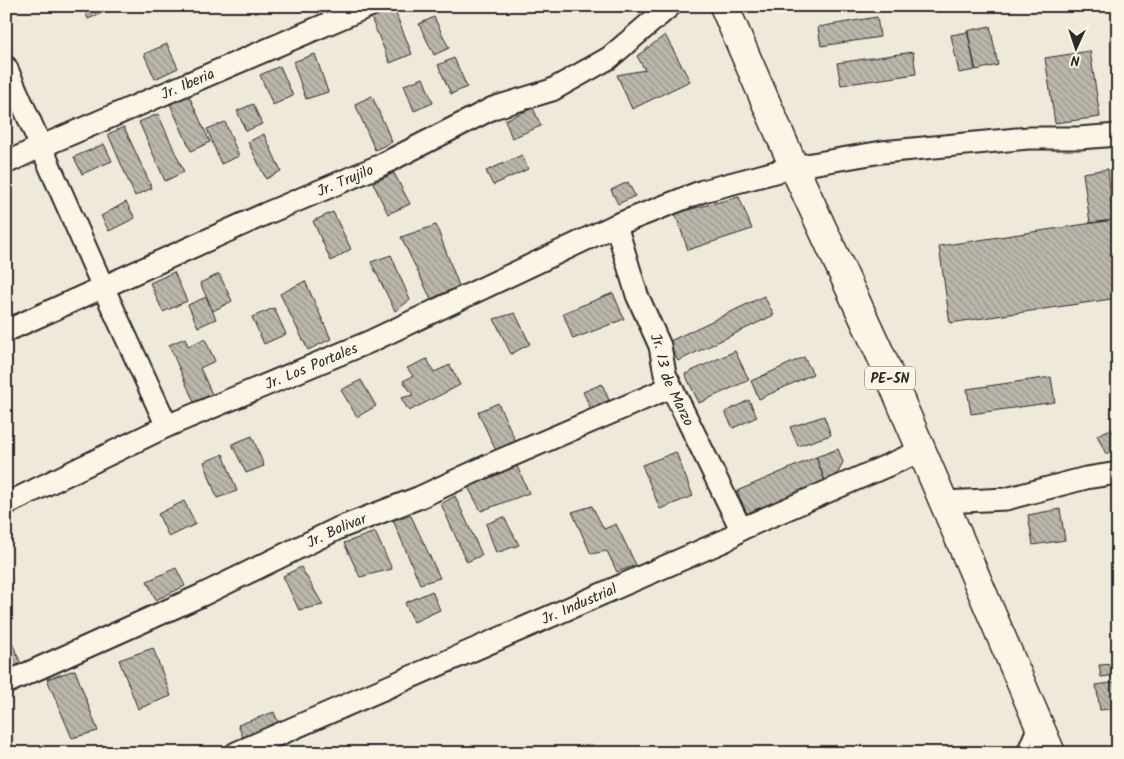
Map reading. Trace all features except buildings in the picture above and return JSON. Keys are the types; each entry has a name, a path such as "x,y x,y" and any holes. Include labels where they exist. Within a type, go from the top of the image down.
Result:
{"highway":[{"name":"PE-5N","path":"724,6 794,167 882,358 1051,753"}],"street":[{"name":"Jr. Iberia","path":"6,163 369,6"},
{"name":"Jr. Trujilo","path":"6,331 265,214 379,166 493,108 552,90 609,58 670,6"},
{"path":"6,67 40,147 167,426"},
{"name":"Jr. Los Portales","path":"6,504 167,426 369,342 616,224 703,191 794,167 882,152 1028,138 1079,138 1118,134"},
{"name":"Jr. 13 de Marzo","path":"616,224 637,295 660,346 664,374 741,529"},
{"name":"Jr. Bolivar","path":"6,684 202,595 339,528 418,498 487,466 671,387"},
{"name":"Jr. Industrial","path":"236,753 726,540 741,529 921,451"},
{"path":"944,502 1006,499 1086,478 1118,473"}],"lane":[{"path":"1022,753 1036,718"}]}
